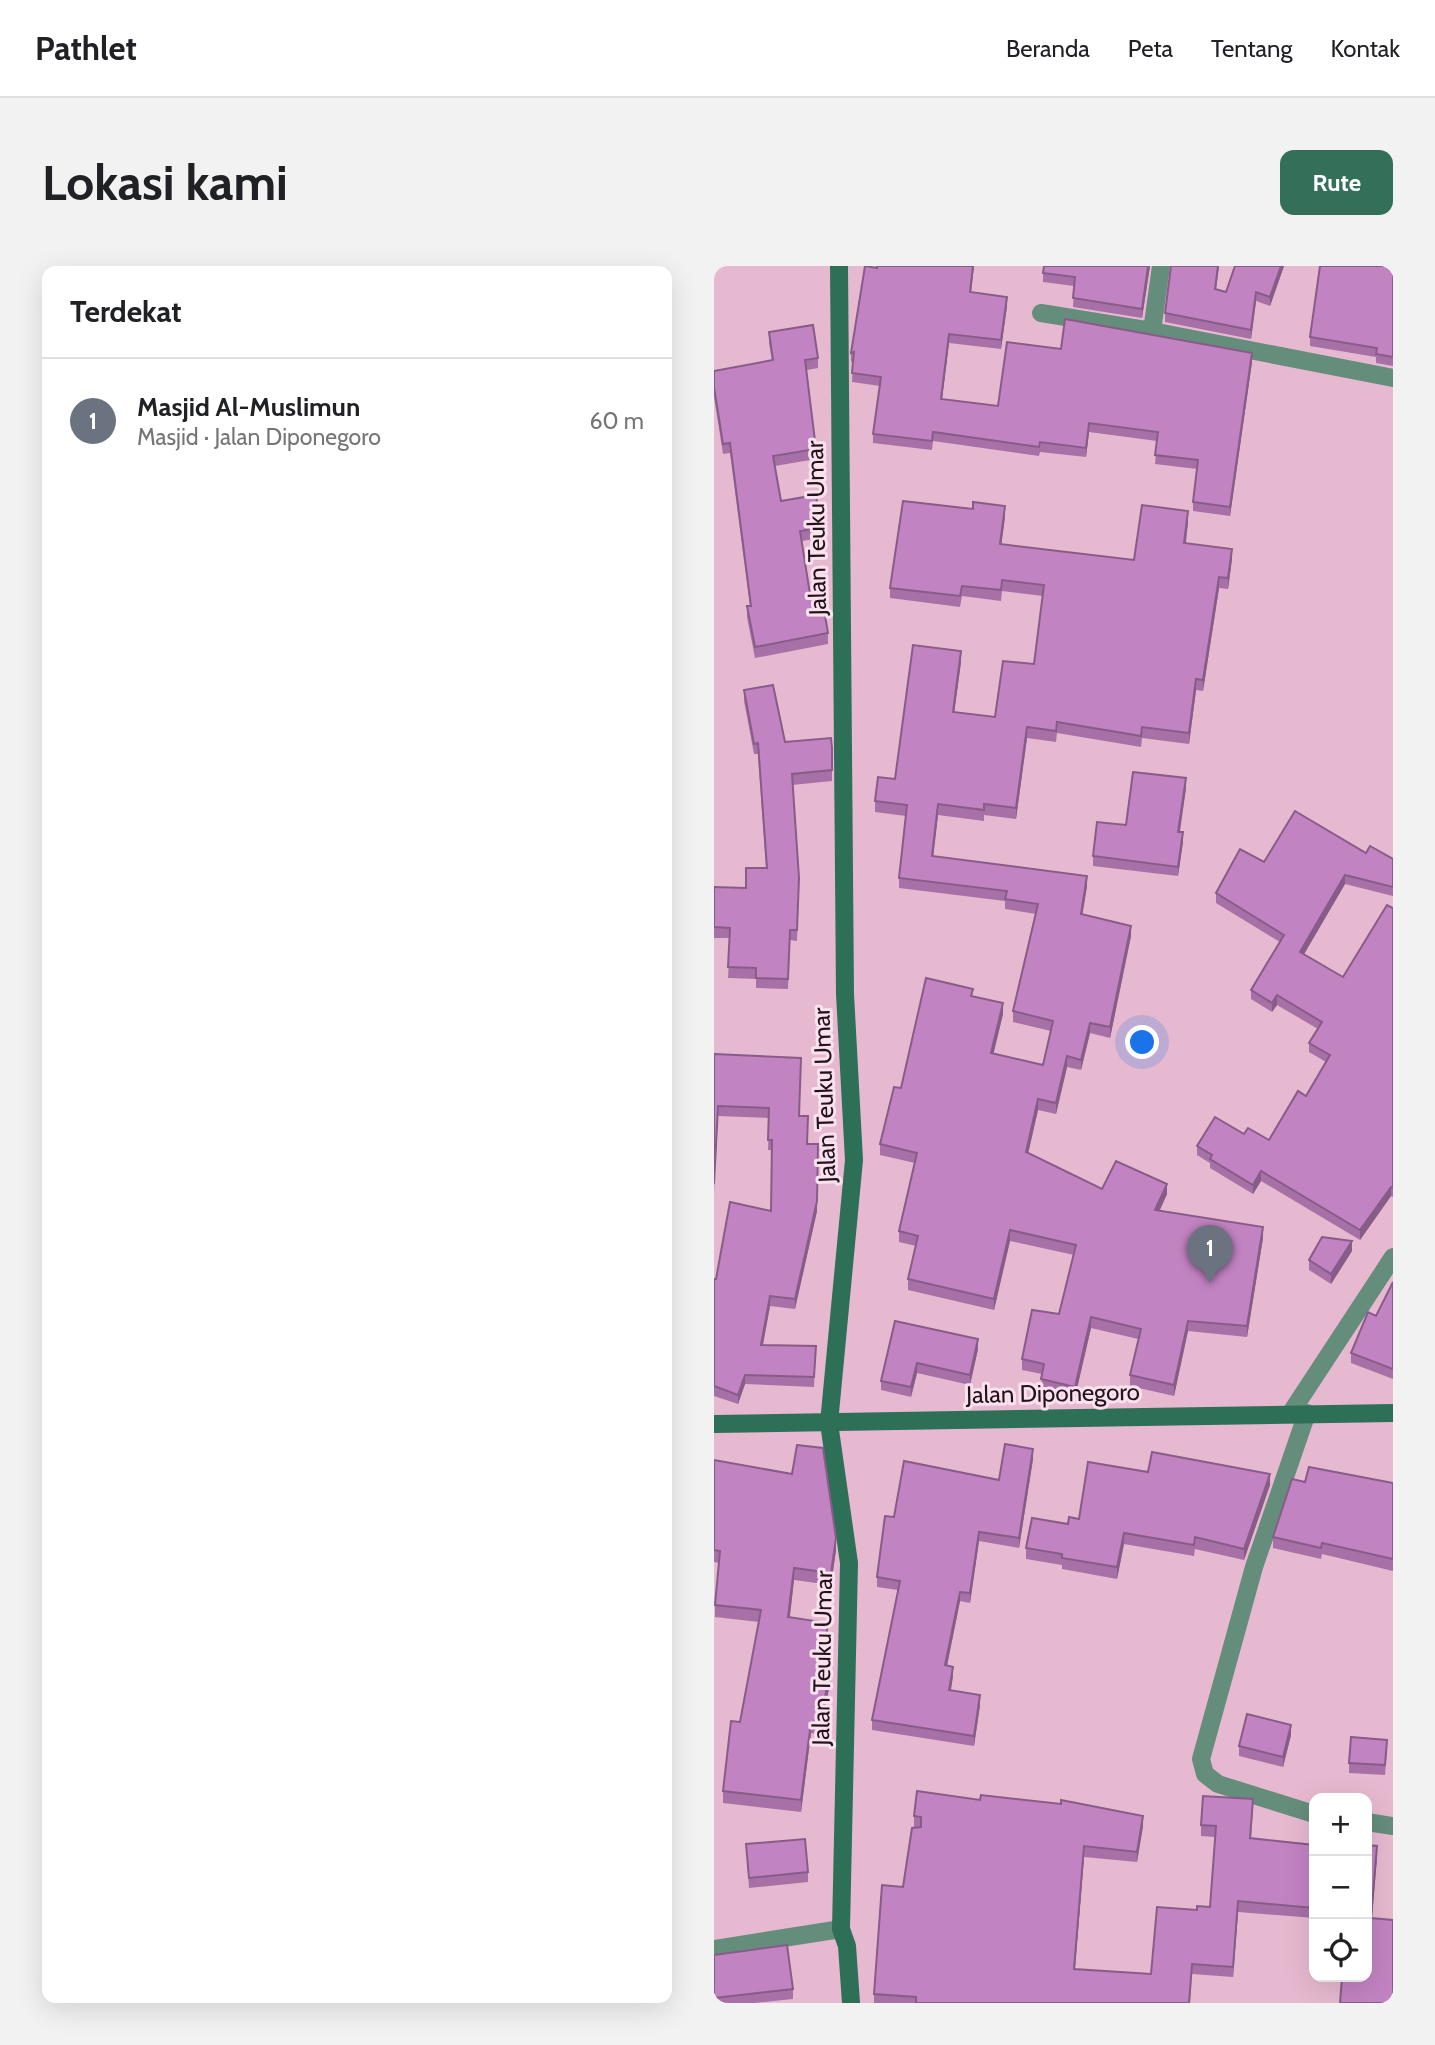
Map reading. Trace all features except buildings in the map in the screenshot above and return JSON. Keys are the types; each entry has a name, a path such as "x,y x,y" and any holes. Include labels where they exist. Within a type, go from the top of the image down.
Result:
{"street":[{"name":"Jalan Teuku Umar","path":"839,266 844,954 854,1160 829,1423 849,1563 841,1929 847,1945 851,2003"},
{"path":"1152,331 1161,266"},
{"path":"1041,313 1152,331 1393,378"},
{"path":"1309,1812 1218,1784 1205,1774 1201,1759 1298,1413 1393,1257"},
{"name":"Jalan Diponegoro","path":"714,1424 1393,1413"},
{"path":"1372,1823 1393,1826"},
{"path":"714,1949 841,1929"}],"place":[{"name":"Masjid Al-Muslimun","path":"1210,1283"}]}
